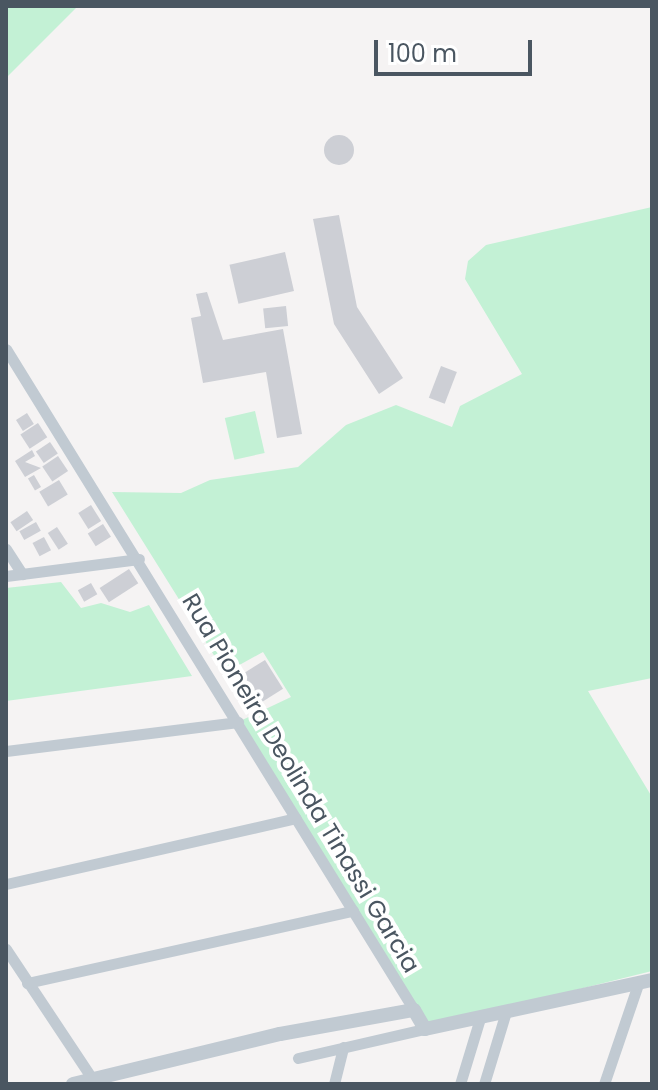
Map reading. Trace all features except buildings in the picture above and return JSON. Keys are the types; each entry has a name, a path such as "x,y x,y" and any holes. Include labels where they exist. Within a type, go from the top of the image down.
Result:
{"street":[{"name":"Rua Pioneira Deolinda Tinassi Garcia","path":"6,349 139,559 425,1029"},
{"path":"6,549 22,574"},
{"path":"6,576 139,559"},
{"path":"6,751 238,722"},
{"path":"6,884 296,818"},
{"path":"27,983 353,911"},
{"path":"6,949 93,1080"},
{"path":"298,1058 645,982"},
{"path":"604,1084 645,982"},
{"path":"73,1084 414,1010"},
{"path":"484,1084 505,1015"},
{"path":"460,1084 480,1018"},
{"path":"334,1084 343,1047"}],"green space":[{"path":"6,6 78,6 6,78"},
{"path":"652,207 652,678 588,691 652,797 652,971 423,1028 238,722 291,697 263,652 225,673 112,492 181,493 210,480 298,467 346,425 396,405 452,427 460,406 522,374 465,279 468,261 486,245"},
{"path":"255,411 265,453 234,460 225,418"},
{"path":"61,582 81,608 101,603 130,612 149,605 192,676 6,701 6,588"}]}
